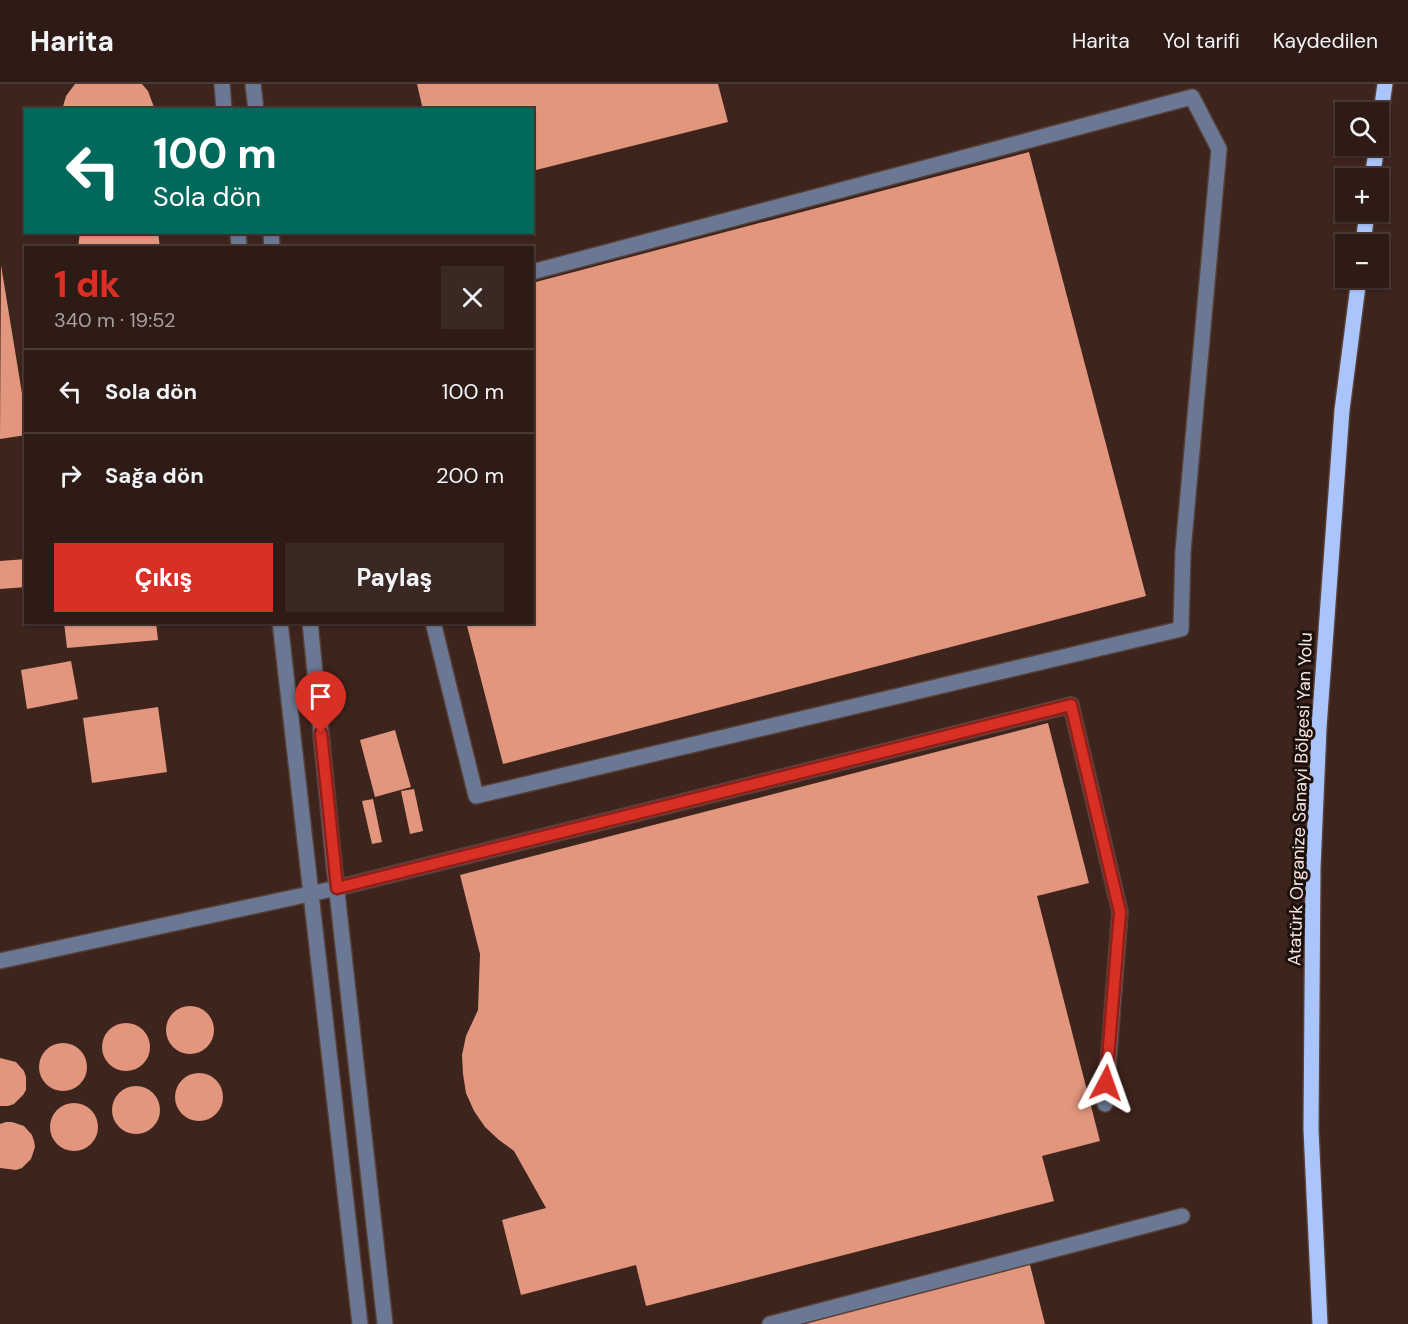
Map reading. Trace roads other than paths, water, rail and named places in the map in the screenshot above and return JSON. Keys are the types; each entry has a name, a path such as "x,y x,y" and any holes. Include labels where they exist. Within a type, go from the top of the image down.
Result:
{"main road":[{"path":"1382,102 1385,84"},
{"name":"Atatürk Organize Sanayi Bölgesi Yan Yolu","path":"1320,1324 1311,1129 1313,868 1319,728 1341,410 1358,288"}],"street":[{"path":"222,84 224,108"},
{"path":"253,84 256,108"},
{"path":"433,624 476,796 1181,629 1183,551 1219,149 1192,97 534,271"},
{"path":"280,624 309,893 360,1324"},
{"path":"310,624 385,1324"},
{"path":"0,961 337,888 1071,705 1120,912 1105,1104"},
{"path":"770,1324 1182,1216"}]}
